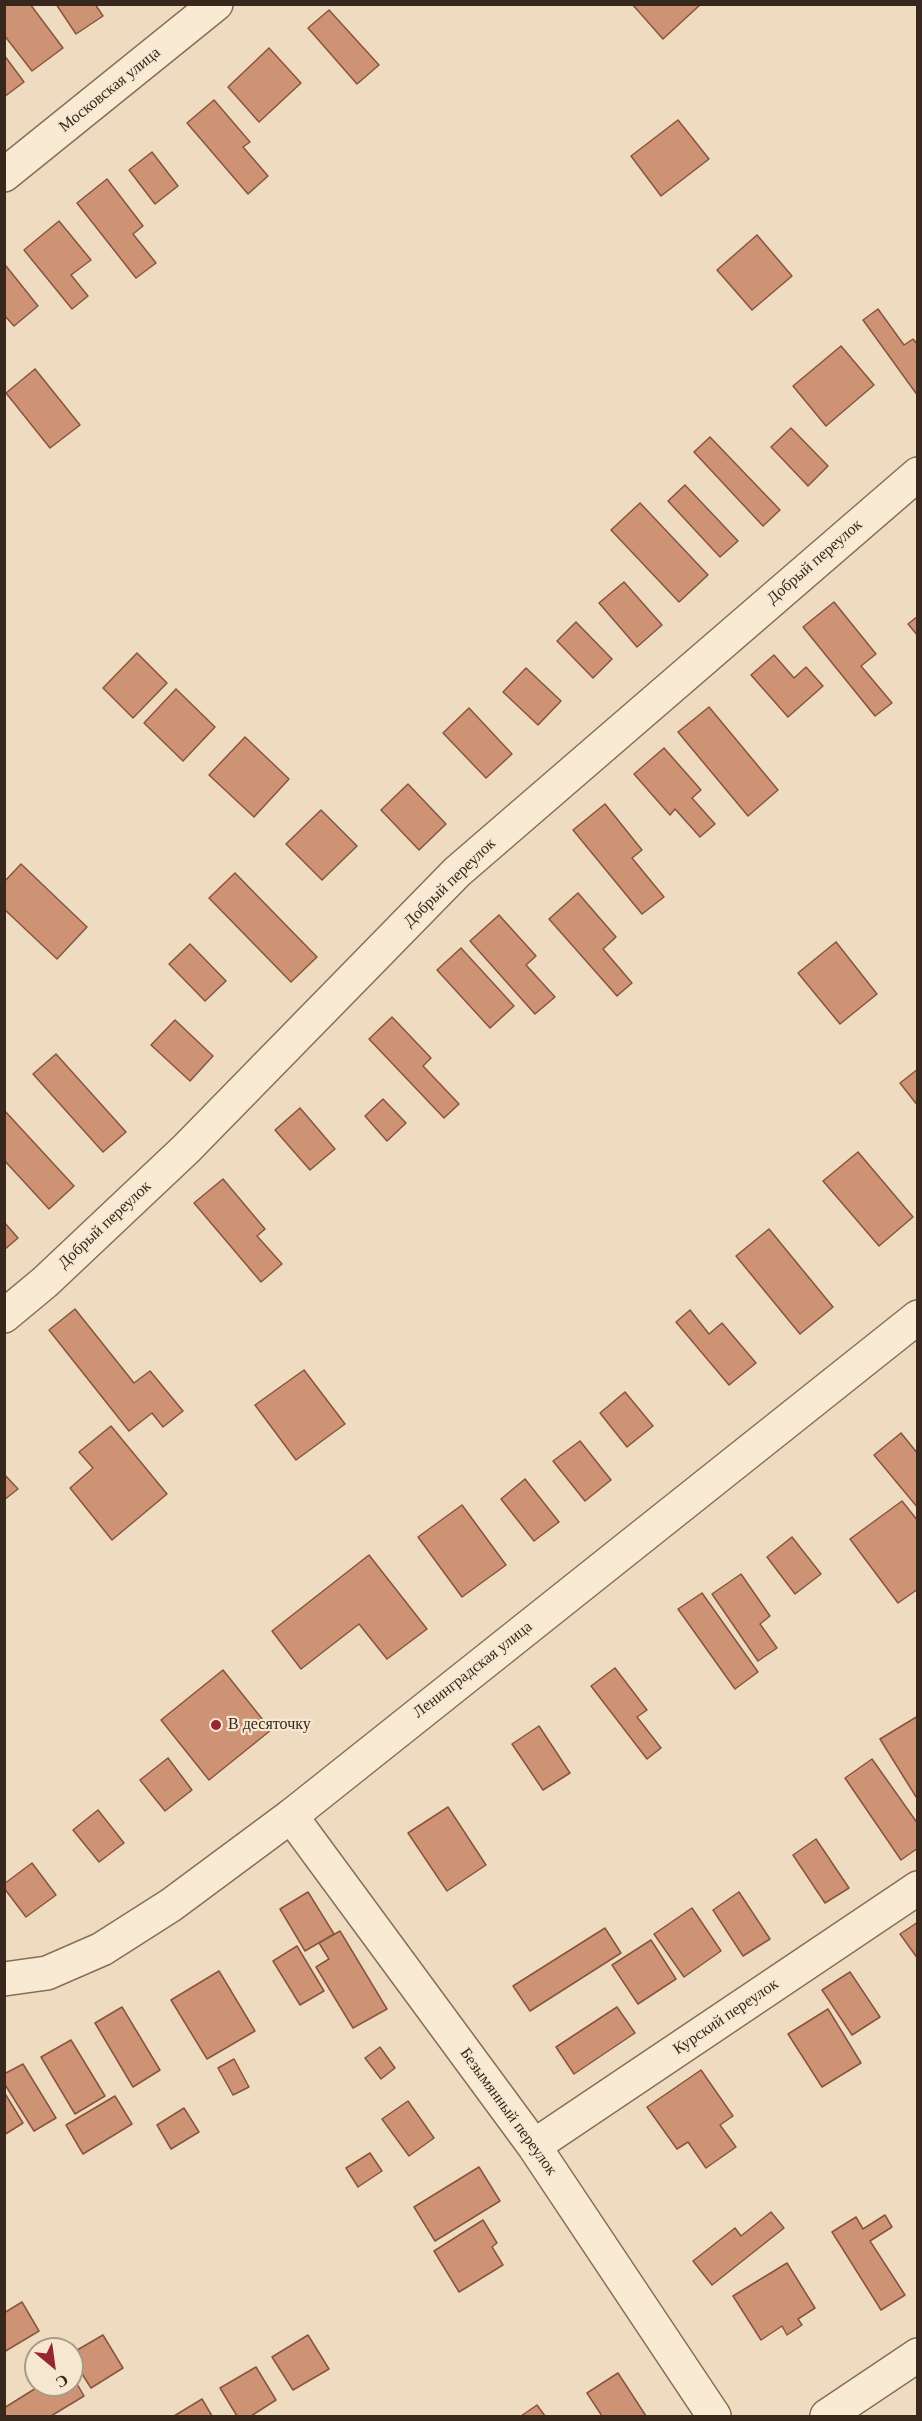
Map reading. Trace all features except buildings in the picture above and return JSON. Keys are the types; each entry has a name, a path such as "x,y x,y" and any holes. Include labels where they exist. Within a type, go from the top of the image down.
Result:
{"street":[{"name":"Московская улица","path":"4,175 216,4"},
{"name":"Добрый переулок","path":"4,1316 45,1282 186,1149 457,872 918,474"},
{"name":"Ленинградская улица","path":"4,1979 47,1973 102,1949 171,1905 291,1816 918,1317"},
{"name":"Безымянный переулок","path":"291,1816 534,2146 714,2416"},
{"name":"Курский переулок","path":"534,2146 918,1888"},
{"path":"827,2416 918,2355"}],"place":[{"name":"В десяточку","path":"216,1725"}]}
